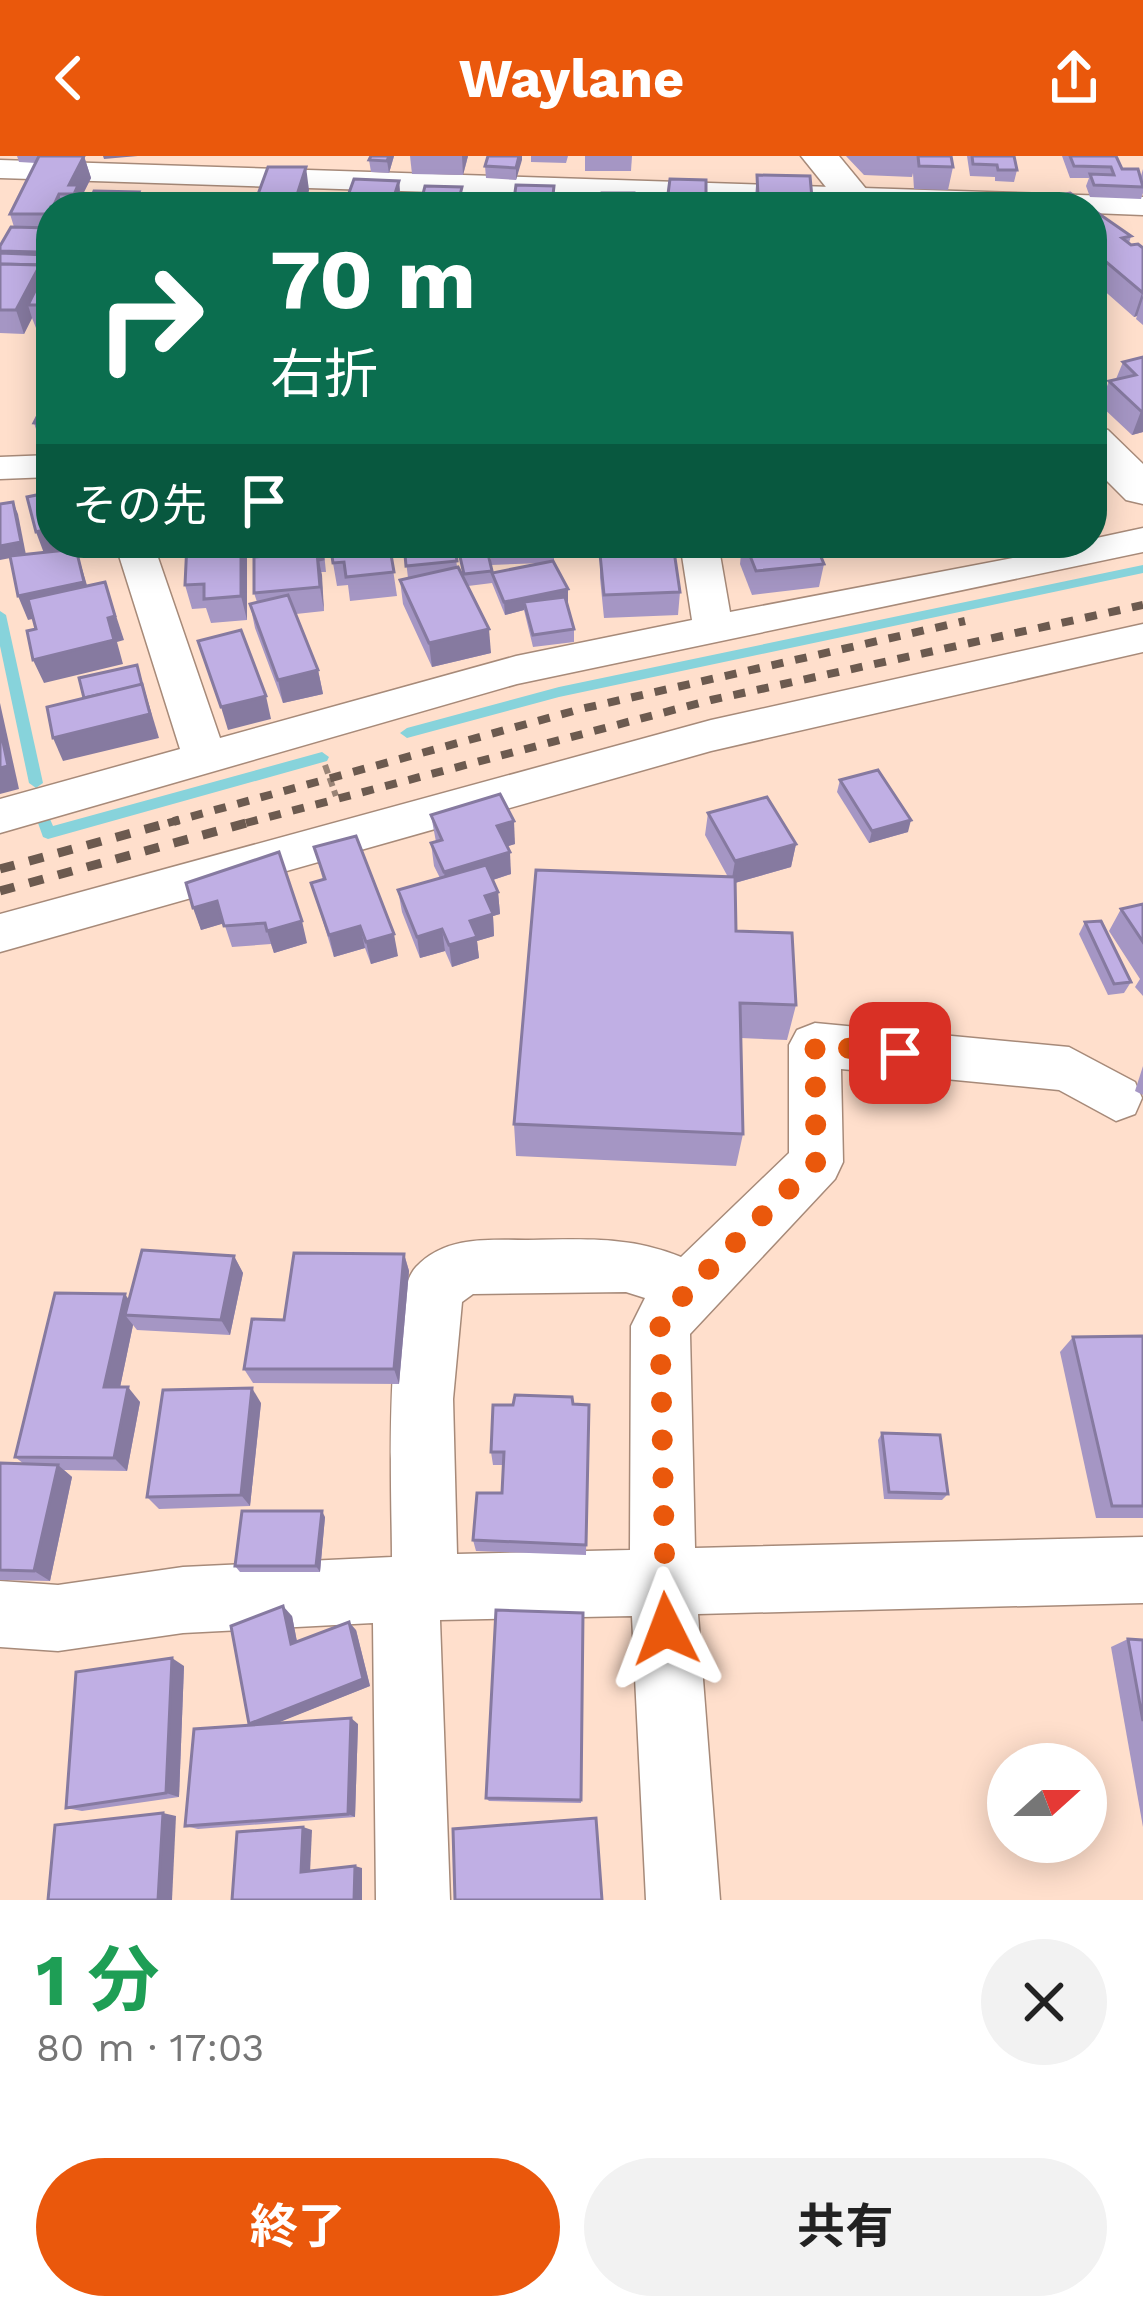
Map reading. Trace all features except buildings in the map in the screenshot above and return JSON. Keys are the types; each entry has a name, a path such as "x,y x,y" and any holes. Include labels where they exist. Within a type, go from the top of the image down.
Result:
{"street":[{"path":"5,156 0,170 609,192"},
{"path":"819,156 849,192"},
{"path":"205,192 211,176"},
{"path":"1107,455 1143,490"},
{"path":"0,469 36,467"},
{"path":"1107,547 1143,540"},
{"path":"139,558 206,758"},
{"path":"702,558 713,628"},
{"path":"0,816 516,670 1055,558"},
{"path":"0,933 517,784 1003,666 1143,638"},
{"path":"683,1900 664,1584 660,1326 686,1292 816,1162 815,1045 1070,1069 1116,1098"},
{"path":"412,1900 415,1589 424,1387 435,1287 463,1267 626,1265 660,1276 686,1292"},
{"path":"0,1614 58,1618 183,1600 415,1589 1143,1570"}],"waterway":[{"path":"407,733 559,692 1143,569"},
{"path":"0,615 36,783"},
{"path":"45,823 48,833 322,757"}],"railway":[{"path":"249,822 711,700 1143,605"},
{"path":"168,823 581,709 965,621"},
{"path":"0,869 179,820"},
{"path":"249,822 257,820"},
{"path":"0,891 249,822"}],"route":[{"path":"666,1629 660,1326 686,1292 816,1162 815,1045 900,1053"}]}
